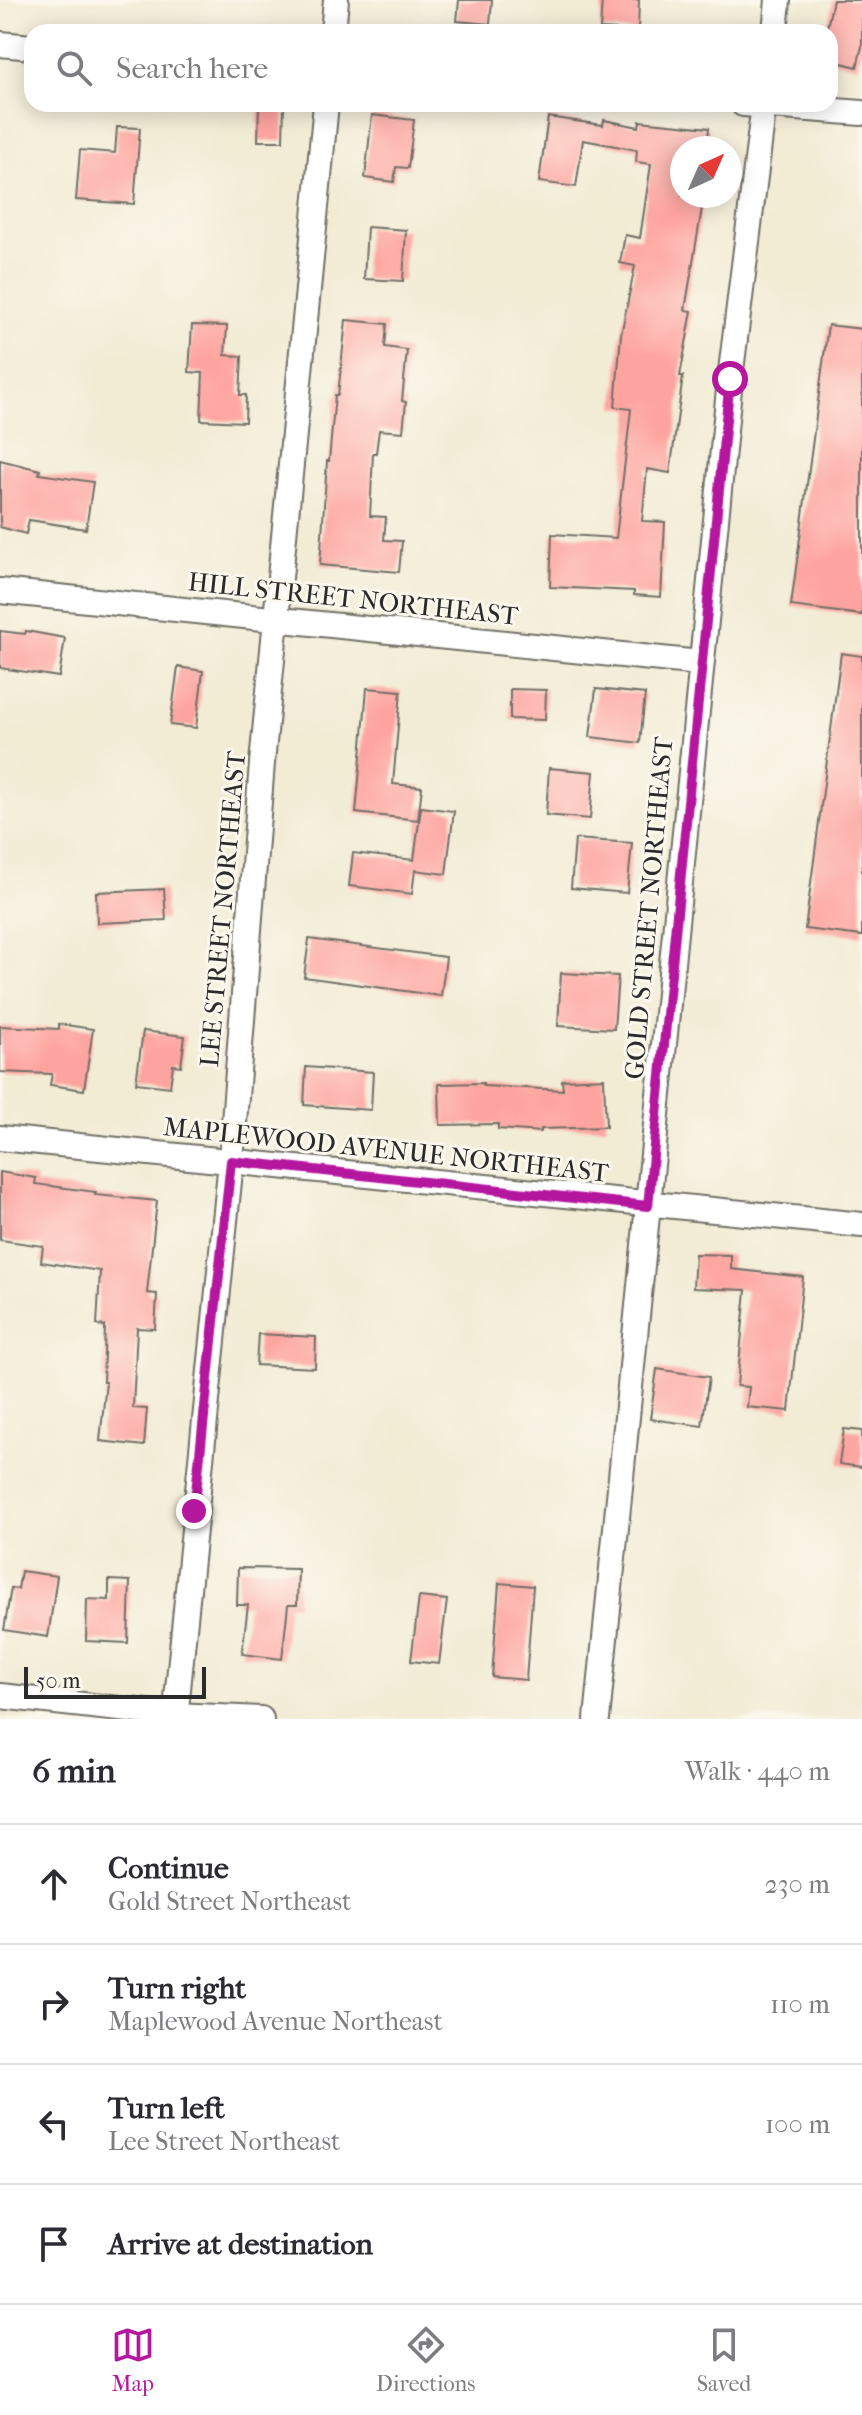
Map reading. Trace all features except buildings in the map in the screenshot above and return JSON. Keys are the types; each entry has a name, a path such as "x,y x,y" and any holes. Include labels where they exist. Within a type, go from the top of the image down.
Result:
{"street":[{"path":"334,24 336,0"},
{"path":"776,24 778,0"},
{"path":"0,44 24,46"},
{"path":"838,111 862,113"},
{"name":"LEE STREET NORTHEAST","path":"175,1717 231,1161 262,763 325,112"},
{"name":"GOLD STREET NORTHEAST","path":"597,1719 756,112"},
{"name":"HILL STREET NORTHEAST","path":"0,591 700,663"},
{"name":"MAPLEWOOD AVENUE NORTHEAST","path":"0,1138 648,1206 862,1225"},
{"path":"0,1696 175,1717 261,1719"}],"route":[{"path":"194,1511 231,1161 648,1206 730,379"}]}
